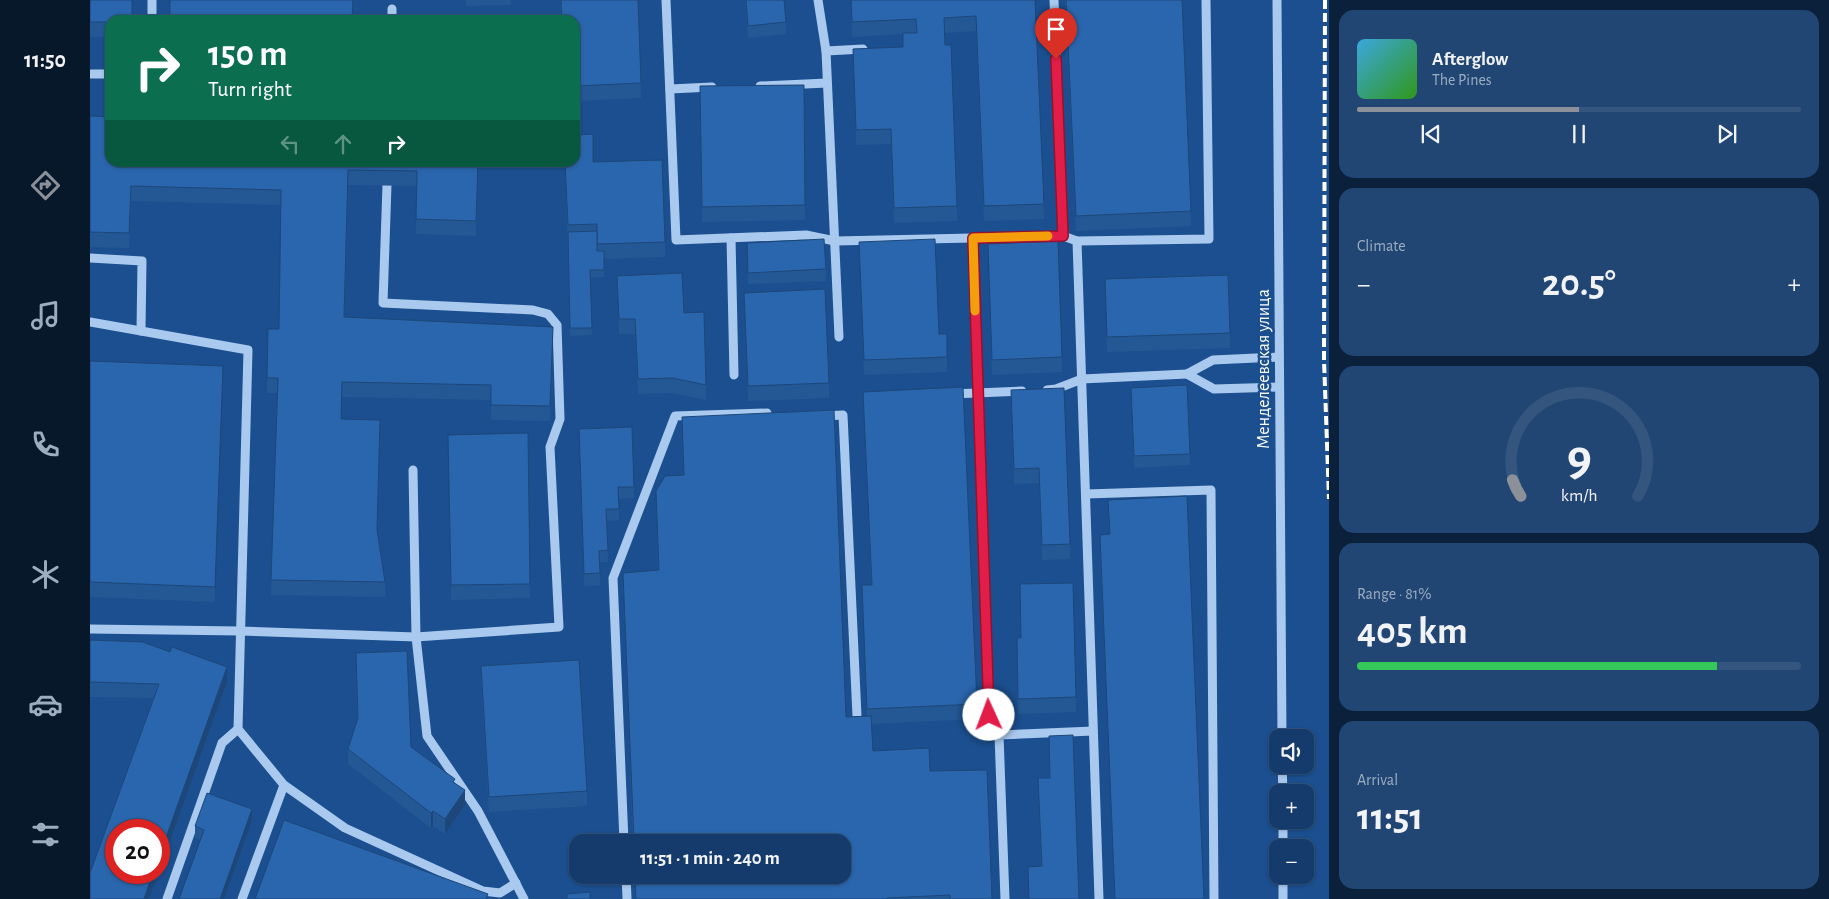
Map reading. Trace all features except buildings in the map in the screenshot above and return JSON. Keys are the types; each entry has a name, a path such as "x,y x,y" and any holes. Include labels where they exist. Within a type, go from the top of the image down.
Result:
{"street":[{"path":"152,0 152,15"},
{"path":"666,0 676,240 806,236 835,242 1063,236 1078,241 1209,239 1206,0"},
{"path":"818,0 826,51 839,337"},
{"path":"1054,0 1063,236"},
{"name":"Менделеевская улица","path":"1277,0 1282,729"},
{"path":"392,8 392,15"},
{"path":"826,51 870,49"},
{"path":"90,74 105,74"},
{"path":"749,86 827,83"},
{"path":"670,89 719,87"},
{"path":"90,629 240,631 416,637 559,627 550,447 560,419 557,325 548,314 533,310 383,303 387,185"},
{"path":"731,238 734,375"},
{"path":"973,238 989,715 999,735 1005,899"},
{"path":"1078,241 1099,899"},
{"path":"90,258 142,261 141,331"},
{"path":"90,322 248,350 238,729 284,785 345,828 483,891 500,893 516,883"},
{"path":"941,395 1056,389 1082,379 1187,374 1213,360 1279,357"},
{"path":"1187,374 1214,389 1279,387"},
{"path":"624,834 613,578 675,416 781,413"},
{"path":"817,416 843,416 857,716"},
{"path":"413,470 416,637 427,736 478,811 524,899"},
{"path":"1086,494 1211,490 1214,899"},
{"path":"167,899 222,742 238,729"},
{"path":"999,735 1093,731"},
{"path":"242,899 284,785"},
{"path":"626,884 627,899"},
{"path":"1283,884 1283,899"}],"railway":[{"path":"1325,0 1324,360 1329,499"}],"slow traffic":[{"path":"975,311 973,238 1048,236"}],"route":[{"path":"989,715 973,238 1063,236 1056,59"}]}
